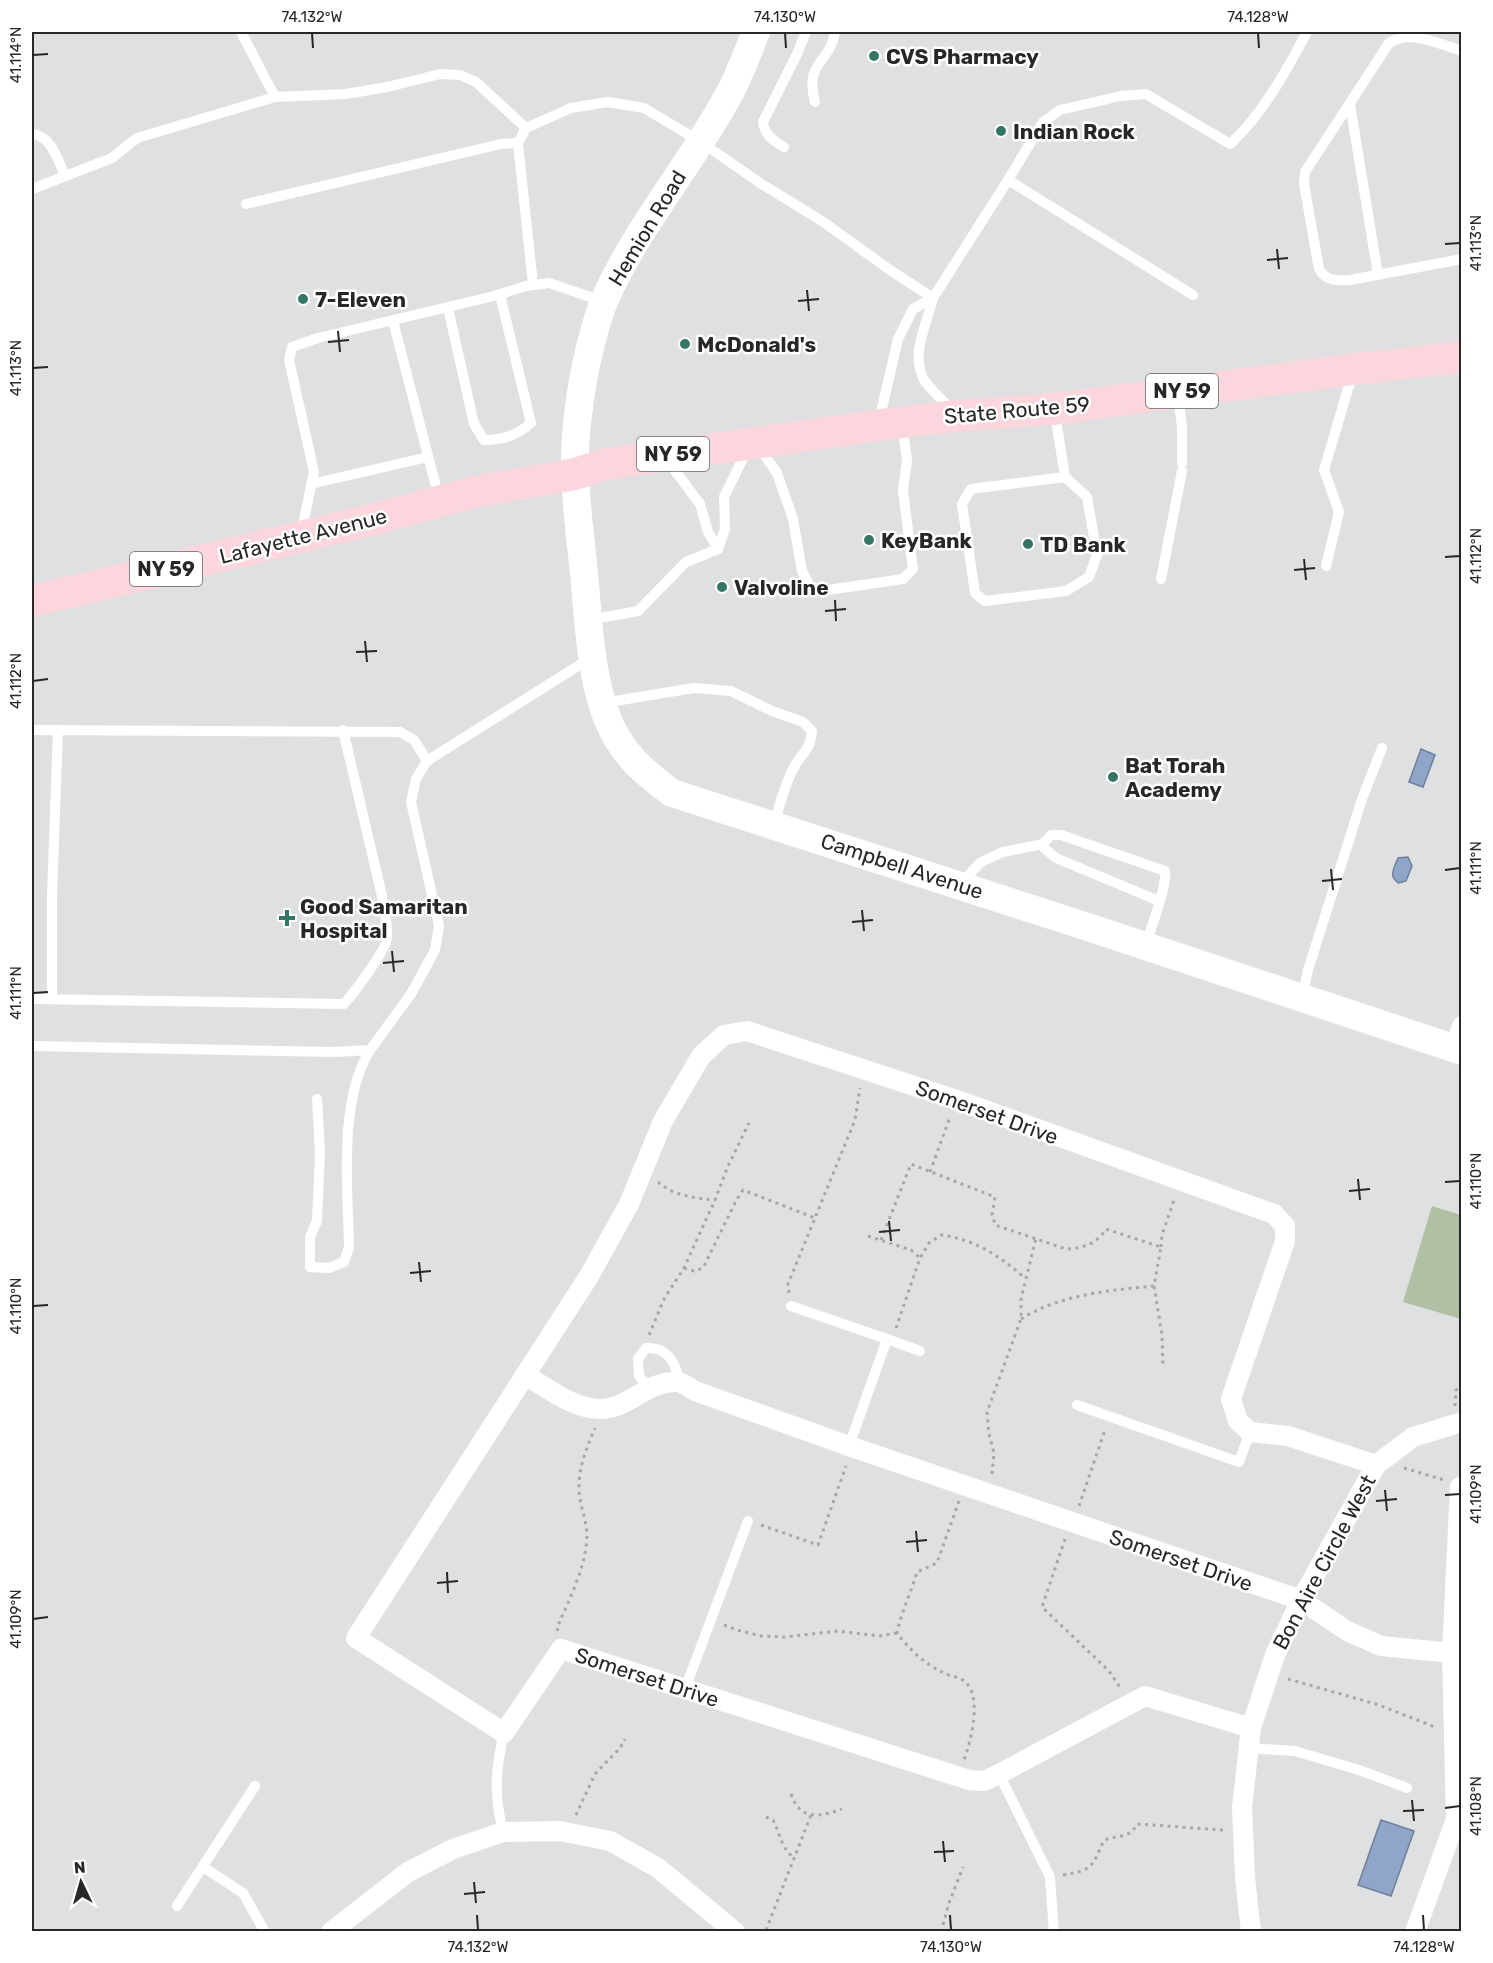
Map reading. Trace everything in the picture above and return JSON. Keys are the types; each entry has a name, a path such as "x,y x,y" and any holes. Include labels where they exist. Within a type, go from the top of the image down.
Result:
{"main road":[{"name":"State Route 59","path":"575,474 606,464 890,424 957,416 1054,409 1461,357"},
{"name":"Lafayette Avenue","path":"32,601 300,537 474,492 575,474"}],"street":[{"name":"Hemion Road","path":"575,474 576,436 582,384 591,341 604,302 626,255 728,97 756,32"},
{"name":"Campbell Avenue","path":"575,474 592,658 606,715 626,753 649,776 672,793 1302,998 1459,1042"},
{"name":"Somerset Drive","path":"1250,1432 1238,1421 1231,1399 1285,1241 1285,1226 1274,1214 957,1100 747,1030 724,1035 701,1056 663,1121 629,1204 589,1276 356,1638 504,1733 561,1649 959,1776 984,1781 1145,1696 1251,1728"},
{"path":"525,1374 574,1405 601,1409 623,1405 648,1388 680,1382"},
{"name":"Somerset Drive","path":"680,1382 695,1391 849,1446 1301,1600 1347,1631 1381,1646 1452,1653"},
{"name":"Bon Aire Circle West","path":"1251,1932 1245,1877 1242,1807 1251,1728 1275,1655 1301,1600 1376,1465 1413,1437 1461,1422"},
{"path":"1250,1432 1288,1436 1376,1465"},
{"path":"1415,1932 1456,1819 1452,1653 1460,1487"},
{"path":"331,1932 408,1872 453,1849 503,1832 560,1831 610,1841 658,1868 735,1932"}],"lane":[{"path":"241,32 275,97"},
{"path":"784,147 772,140 764,130 763,122 806,32"},
{"path":"815,102 812,88 813,72 834,40 835,32"},
{"path":"957,416 930,388 919,367 921,338 933,298 1043,122 1060,110 1121,96 1146,94 1230,144 1249,128 1307,32"},
{"path":"1461,51 1410,36 1399,36 1389,43 1305,172 1304,184 1319,268 1323,275 1333,281 1461,259"},
{"path":"32,189 112,158 137,138 275,97 346,94 440,74 460,75 476,82 526,128"},
{"path":"533,285 518,143 526,128 571,108 608,102 644,108 701,142 760,183 822,221 933,298"},
{"path":"1350,104 1378,275"},
{"path":"32,134 49,142 65,175"},
{"path":"246,204 501,144 518,143"},
{"path":"1008,180 1193,295"},
{"path":"300,537 314,471 289,360 292,347 318,338 448,308 533,285 549,283 604,302"},
{"path":"448,308 474,424 484,440 498,440 518,434 531,423 500,295"},
{"path":"588,620 638,610 686,562 718,549 725,529 724,497 753,444 777,473 793,519 802,571 810,586 821,591 903,579 913,568 903,491 907,460 890,424 886,385 898,339 913,309 933,298"},
{"path":"393,321 440,501"},
{"path":"1326,566 1339,512 1324,470 1354,369"},
{"path":"1161,579 1182,467 1182,428 1178,392"},
{"path":"1054,409 1065,477 1087,497 1097,555 1089,577 1066,591 985,601 975,592 962,504 970,489 1065,477"},
{"path":"663,455 700,504 708,532 718,549"},
{"path":"311,484 428,457"},
{"path":"317,1100 320,1152 317,1221 310,1237 310,1267 329,1268 344,1262 349,1248 349,1114 362,1063 369,1050 411,994 435,950 439,926 411,802 416,779 427,761 592,658"},
{"path":"603,703 694,688 731,691 772,711 803,722 812,731 811,745 794,768 783,793 774,825"},
{"path":"32,730 400,732 414,740 427,761"},
{"path":"32,999 344,1004 360,986 387,941 382,896 343,730"},
{"path":"52,999 52,895 58,731"},
{"path":"1302,998 1308,970 1362,799 1382,748"},
{"path":"959,885 981,862 1003,852 1043,844 1051,835 1061,835 1165,871 1166,875 1146,946"},
{"path":"1043,844 1044,848 1056,858 1159,901"},
{"path":"32,1046 335,1052 369,1050"},
{"path":"791,1306 920,1351"},
{"path":"849,1446 887,1339"},
{"path":"648,1388 639,1376 638,1359 646,1348 656,1347 669,1356 676,1367 680,1382"},
{"path":"1077,1405 1239,1462 1250,1432"},
{"path":"685,1689 748,1521"},
{"path":"503,1832 495,1785 498,1757 504,1733"},
{"path":"1249,1748 1295,1751 1407,1788"},
{"path":"999,1774 1050,1877 1054,1932"},
{"path":"177,1906 255,1786"},
{"path":"203,1867 243,1893 265,1932"}],"path":[{"path":"791,1306 788,1284 855,1120 860,1084 865,1069"},
{"path":"930,1172 957,1100"},
{"path":"646,1348 651,1327 664,1299 684,1268 749,1123"},
{"path":"881,1240 911,1164 995,1197 992,1214 995,1225 1066,1249 1077,1249 1102,1237 1106,1229 1161,1247"},
{"path":"644,1168 664,1187 685,1197 715,1200"},
{"path":"1162,1367 1162,1335 1154,1286 1162,1235 1180,1181"},
{"path":"684,1268 694,1271 703,1268 736,1199 743,1190 815,1218"},
{"path":"887,1339 896,1327 920,1258 929,1243 941,1235 958,1237 998,1255 1025,1278"},
{"path":"868,1236 911,1250 920,1258"},
{"path":"987,1493 992,1476 994,1453 987,1412 1021,1319 1021,1299 1036,1238"},
{"path":"1021,1319 1035,1310 1089,1294 1154,1286"},
{"path":"561,1649 558,1628 582,1567 587,1534 579,1479 582,1463 601,1409"},
{"path":"1109,1417 1042,1607 1109,1671 1131,1703"},
{"path":"748,1521 818,1545 846,1464 849,1446"},
{"path":"1376,1465 1414,1470 1460,1487"},
{"path":"959,1776 969,1747 974,1696 964,1681 941,1672 906,1645 897,1633 900,1618 912,1591 916,1572 937,1563 964,1485"},
{"path":"711,1619 737,1630 773,1636 809,1636 838,1631 879,1636 897,1633"},
{"path":"1269,1673 1379,1705 1454,1734"},
{"path":"570,1833 595,1774 620,1748 625,1739"},
{"path":"791,1794 801,1810 811,1815 824,1816 842,1809"},
{"path":"766,1930 811,1815"},
{"path":"766,1817 773,1820 782,1844 795,1858"},
{"path":"1050,1877 1084,1871 1094,1863 1104,1840 1114,1836 1125,1836 1133,1832 1137,1824 1243,1830"},
{"path":"941,1932 963,1867"}],"green space":[{"path":"1432,1206 1461,1215 1461,1319 1403,1302"}],"water":[{"path":"1421,749 1435,755 1423,787 1409,782"},
{"path":"1408,857 1412,866 1406,881 1399,883 1394,878 1394,869 1398,858"},
{"path":"1381,1820 1414,1831 1391,1896 1358,1885"}],"place":[{"name":"CVS Pharmacy","path":"874,56"},
{"name":"Indian Rock","path":"1001,131"},
{"name":"7-Eleven","path":"303,299"},
{"name":"McDonald's","path":"685,344"},
{"name":"KeyBank","path":"869,540"},
{"name":"TD Bank","path":"1028,544"},
{"name":"Valvoline","path":"722,587"},
{"name":"Bat Torah Academy","path":"1113,777"},
{"name":"Good Samaritan Hospital","path":"287,918"}]}
